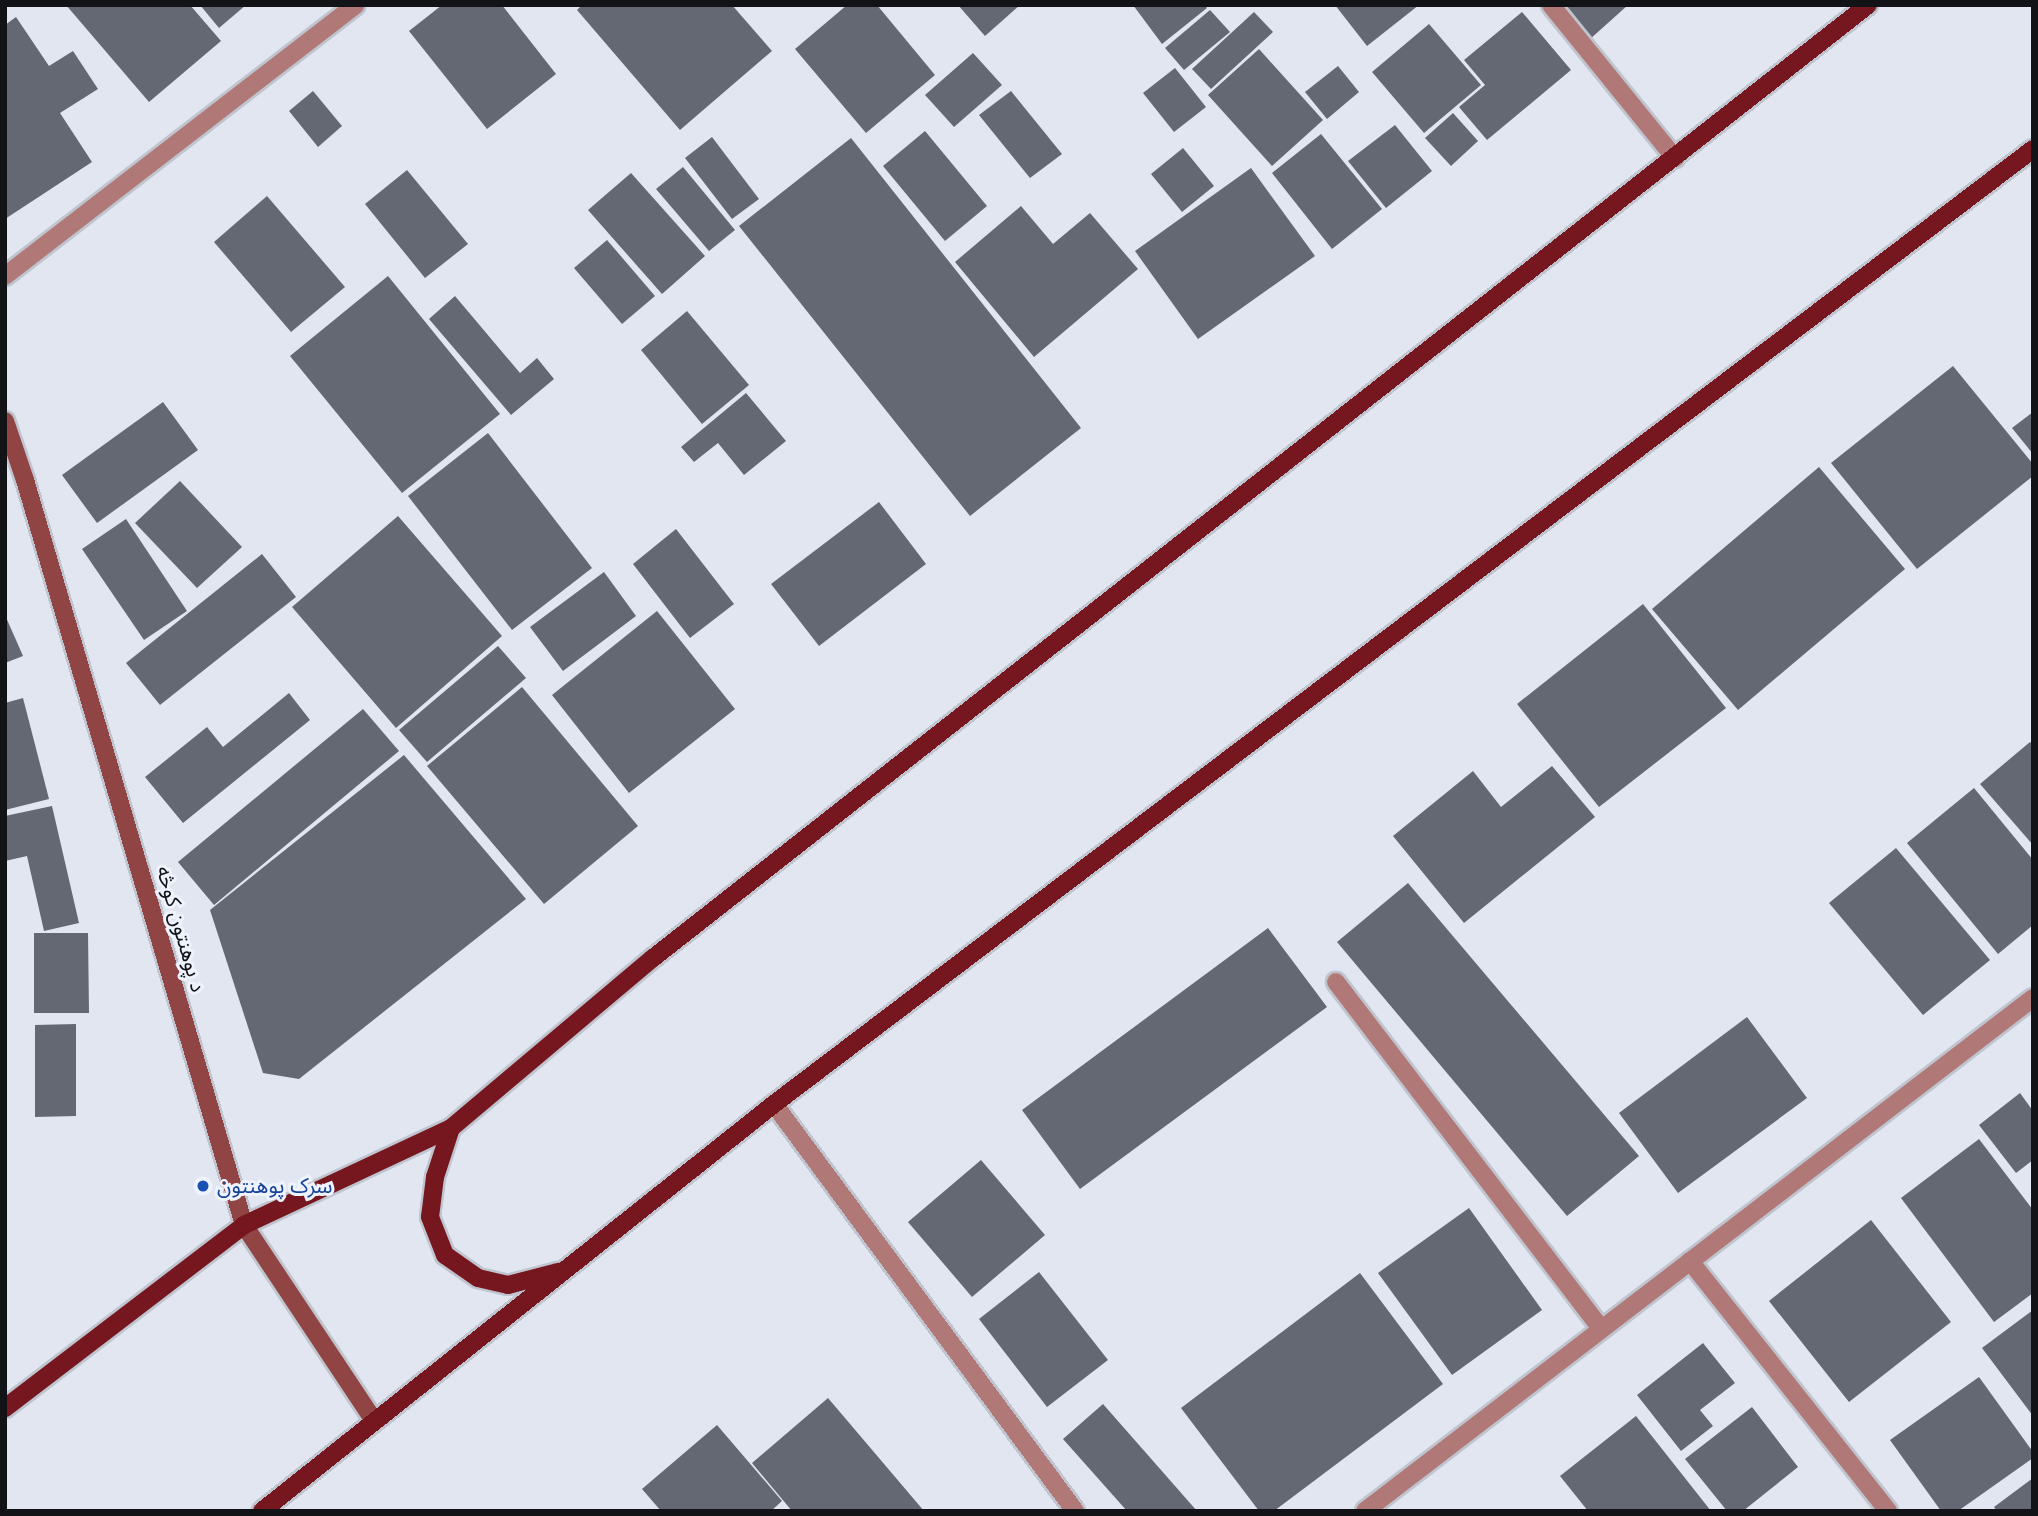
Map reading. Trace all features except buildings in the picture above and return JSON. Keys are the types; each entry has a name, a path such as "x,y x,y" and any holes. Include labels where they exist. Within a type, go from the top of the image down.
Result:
{"main road":[{"path":"5,1408 244,1225 451,1128 675,940 1868,5"},
{"path":"262,1511 774,1104 2033,149"},
{"path":"451,1128 435,1177 430,1217 445,1255 478,1278 508,1285 564,1270"}],"street":[{"path":"5,276 356,5"},
{"path":"1551,5 1675,158"},
{"name":"د پوهنتون کوڅه","path":"5,421 29,493 244,1225 374,1421"},
{"path":"1336,982 1601,1329"},
{"path":"1365,1511 2033,998"},
{"path":"774,1104 1074,1511"},
{"path":"1690,1261 1888,1511"}],"place":[{"name":"سرک پوهنتون","path":"203,1186"}]}
